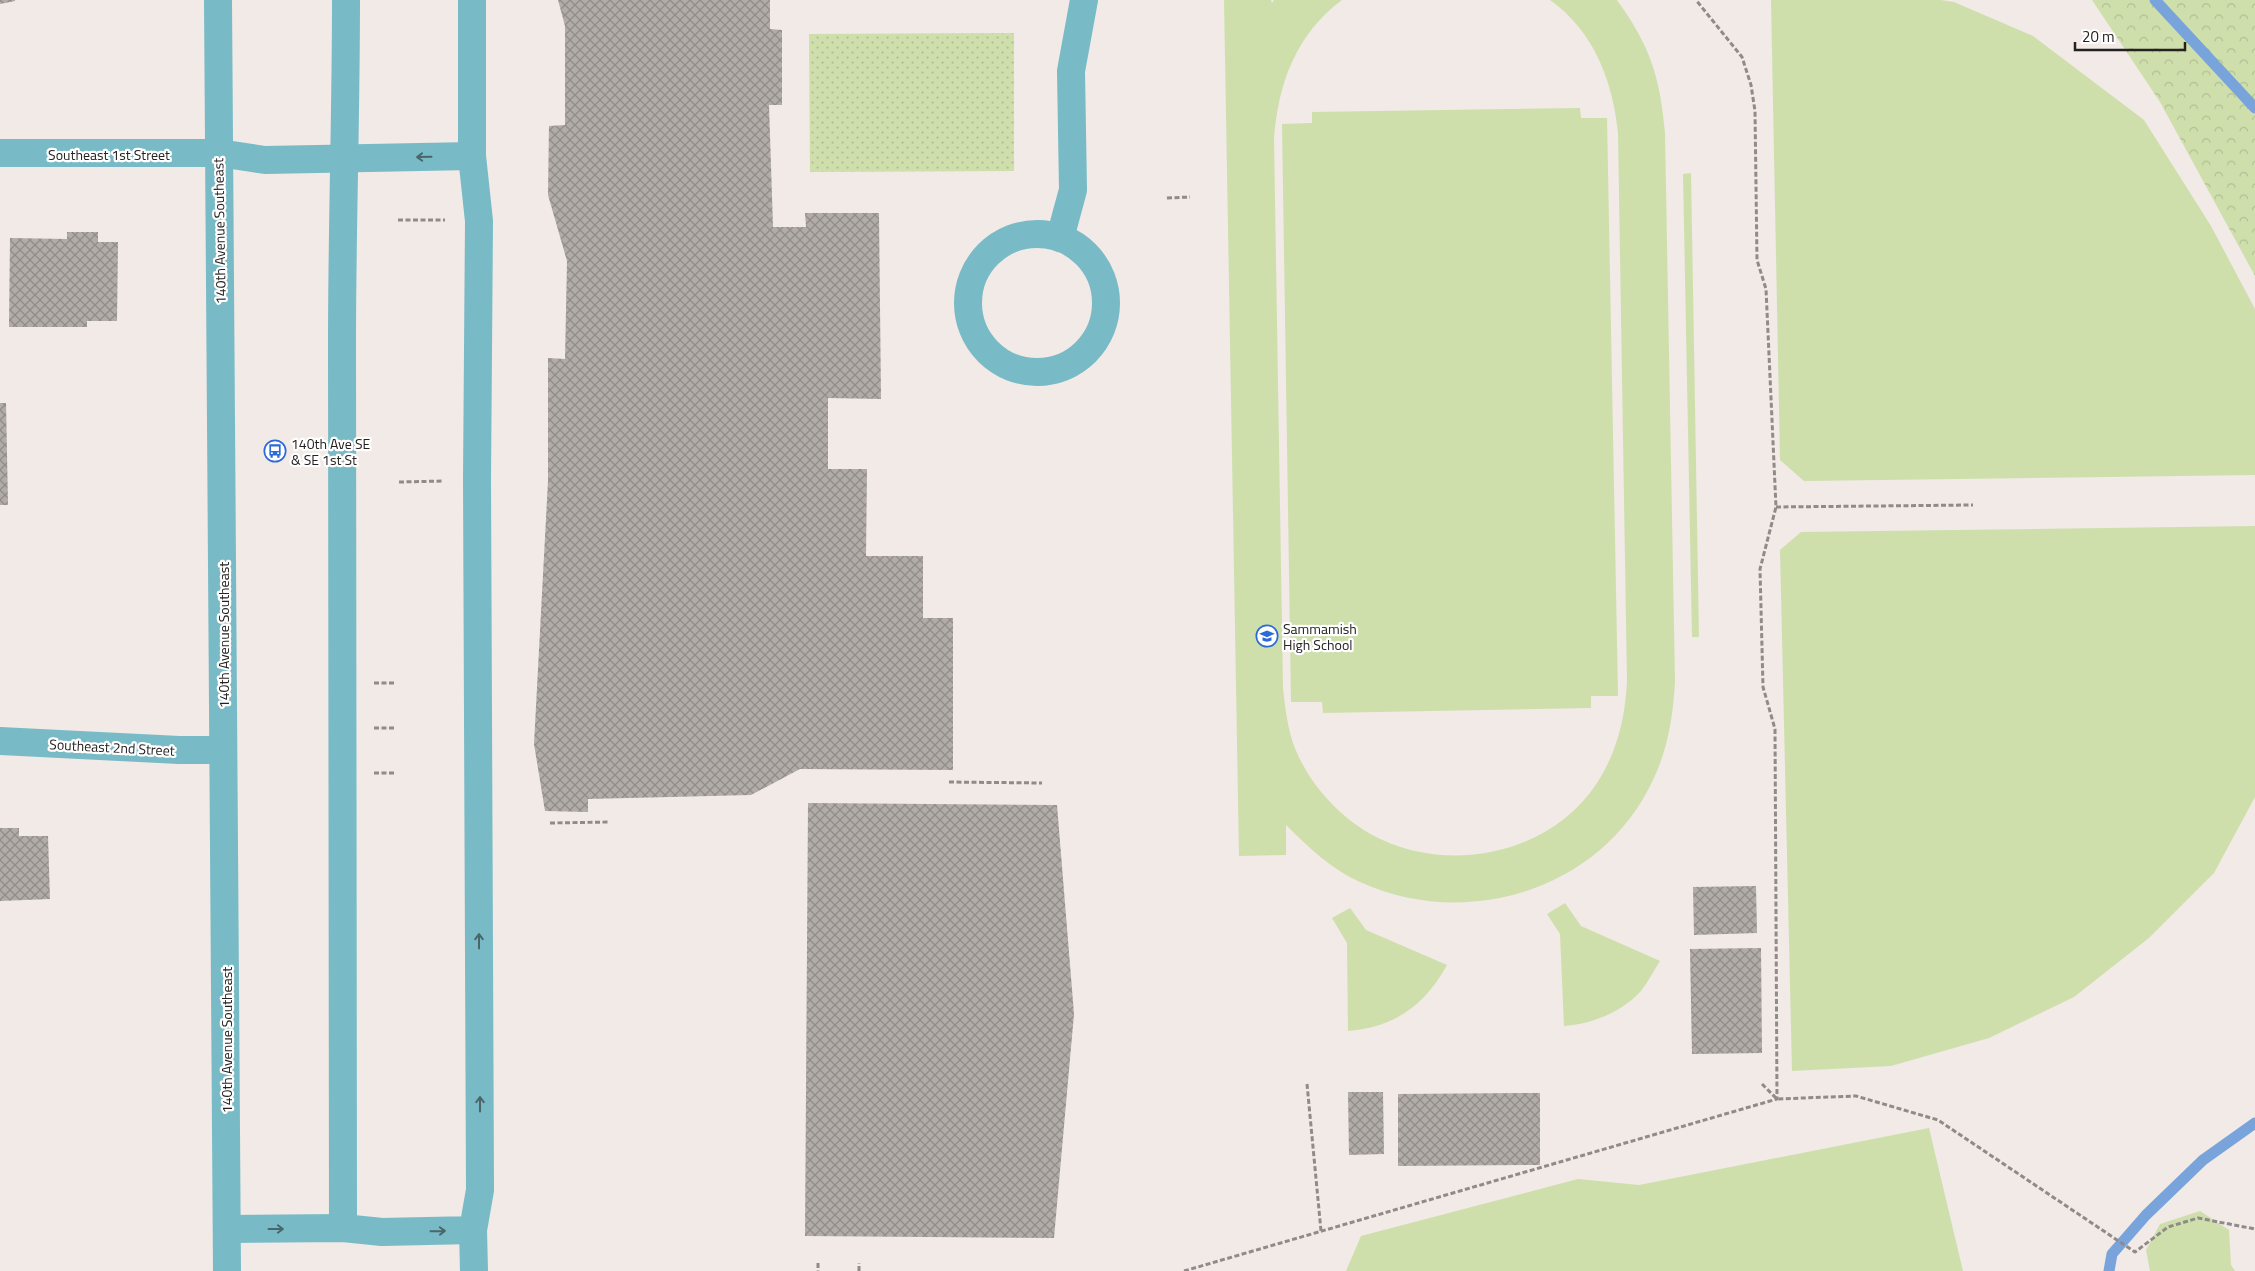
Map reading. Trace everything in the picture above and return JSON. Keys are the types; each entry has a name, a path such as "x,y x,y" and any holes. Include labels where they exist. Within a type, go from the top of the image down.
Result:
{"street":[{"name":"140th Avenue Southeast","path":"218,0 227,1271"},
{"path":"343,1228 344,158 346,0"},
{"path":"472,0 472,156 479,221 477,480 480,1180 473,1230 474,1271"},
{"path":"1060,238 1073,190 1072,71 1084,0"},
{"name":"Southeast 1st Street","path":"0,153 218,153 265,160 472,156"},
{"path":"1036,234 1060,238 1079,249 1094,265 1104,285 1106,308 1101,330 1090,348 1072,363 1051,371 1029,372 1007,366 988,353 974,334 967,312 969,288 977,266 993,249 1014,238 1036,234"},
{"name":"Southeast 2nd Street","path":"0,741 179,750 224,750"},
{"path":"227,1229 343,1228 382,1232 473,1230"}],"path":[{"path":"1696,0 1742,57 1751,84 1755,111 1757,260 1766,290 1776,506 1760,569 1763,687 1775,728 1777,1100"},
{"path":"1167,198 1190,197"},
{"path":"398,220 452,220"},
{"path":"400,482 445,481"},
{"path":"1776,506 1973,505"},
{"path":"372,683 396,683"},
{"path":"372,728 396,728"},
{"path":"372,773 396,773"},
{"path":"949,782 1042,783"},
{"path":"550,823 610,822"},
{"path":"1307,1084 1322,1231"},
{"path":"1762,1084 1777,1100"},
{"path":"1184,1271 1777,1100 1856,1096 1938,1120 2135,1252 2168,1227 2198,1218 2255,1230"},
{"path":"818,1263 818,1271"},
{"path":"859,1263 859,1271"}],"green space":[{"path":"1224,0 1271,0 1272,3 1274,0 1342,0 1326,13 1313,28 1301,44 1292,62 1280,99 1274,139 1283,688 1290,734 1307,772 1321,792 1346,817 1376,837 1409,849 1444,855 1479,854 1513,846 1545,832 1574,811 1597,783 1610,759 1619,735 1627,682 1618,133 1611,95 1599,59 1590,42 1578,27 1550,0 1617,0 1638,32 1652,62 1660,95 1665,133 1675,682 1673,707 1666,744 1658,768 1653,780 1630,818 1601,849 1566,874 1528,891 1486,900 1444,902 1401,896 1360,882 1339,871 1311,849 1286,825 1286,855 1239,856"},
{"path":"1771,0 1941,0 1954,2 2033,36 2144,120 2211,226 2255,309 2255,475 1804,481 1780,460"},
{"path":"2092,0 2255,0 2255,276 2160,102"},
{"path":"1014,33 1014,171 810,172 809,34"},
{"path":"1580,108 1581,118 1607,118 1618,696 1591,696 1591,708 1323,713 1322,702 1291,702 1282,124 1312,123 1312,112"},
{"path":"1691,173 1699,637 1692,637 1683,174"},
{"path":"2255,526 2255,797 2214,873 2149,938 2074,997 1989,1038 1891,1066 1792,1071 1780,550 1801,532"},
{"path":"1565,903 1581,926 1660,961 1641,991 1625,1005 1596,1020 1564,1026 1560,934 1547,914"},
{"path":"1350,908 1366,930 1447,965 1428,992 1406,1012 1380,1025 1348,1031 1347,943 1332,918"},
{"path":"1929,1128 1963,1271 1346,1271 1361,1236 1578,1179 1639,1185"},
{"path":"2200,1211 2229,1230 2231,1265 2235,1271 2150,1271 2146,1250 2160,1224"}],"building":[{"path":"0,0 15,0 15,1 0,4"},
{"path":"558,0 770,0 770,29 782,30 782,105 769,105 773,227 806,227 805,213 879,213 881,399 828,398 828,469 867,469 866,556 923,556 923,618 953,618 953,770 800,769 751,795 588,799 588,812 545,811 534,744 548,481 548,358 565,359 567,261 548,195 549,126 565,125 565,26"},
{"path":"67,232 98,232 98,242 118,242 117,321 87,321 87,327 9,327 10,238 67,239"},
{"path":"0,403 6,403 8,505 0,505"},
{"path":"808,803 1057,805 1074,1014 1054,1238 805,1236"},
{"path":"0,828 19,828 19,836 48,836 50,899 0,901"},
{"path":"1756,886 1757,933 1694,935 1693,887"},
{"path":"1761,948 1762,1053 1692,1054 1690,949"},
{"path":"1348,1092 1383,1092 1384,1154 1349,1155"},
{"path":"1540,1093 1540,1165 1398,1166 1398,1094"}],"waterway":[{"path":"2155,0 2255,108"},
{"path":"2109,1271 2112,1254 2146,1215 2203,1160 2255,1123"}],"place":[{"name":"140th Ave SE & SE 1st St","path":"275,451"},
{"name":"Sammamish High School","path":"1267,636"}]}
